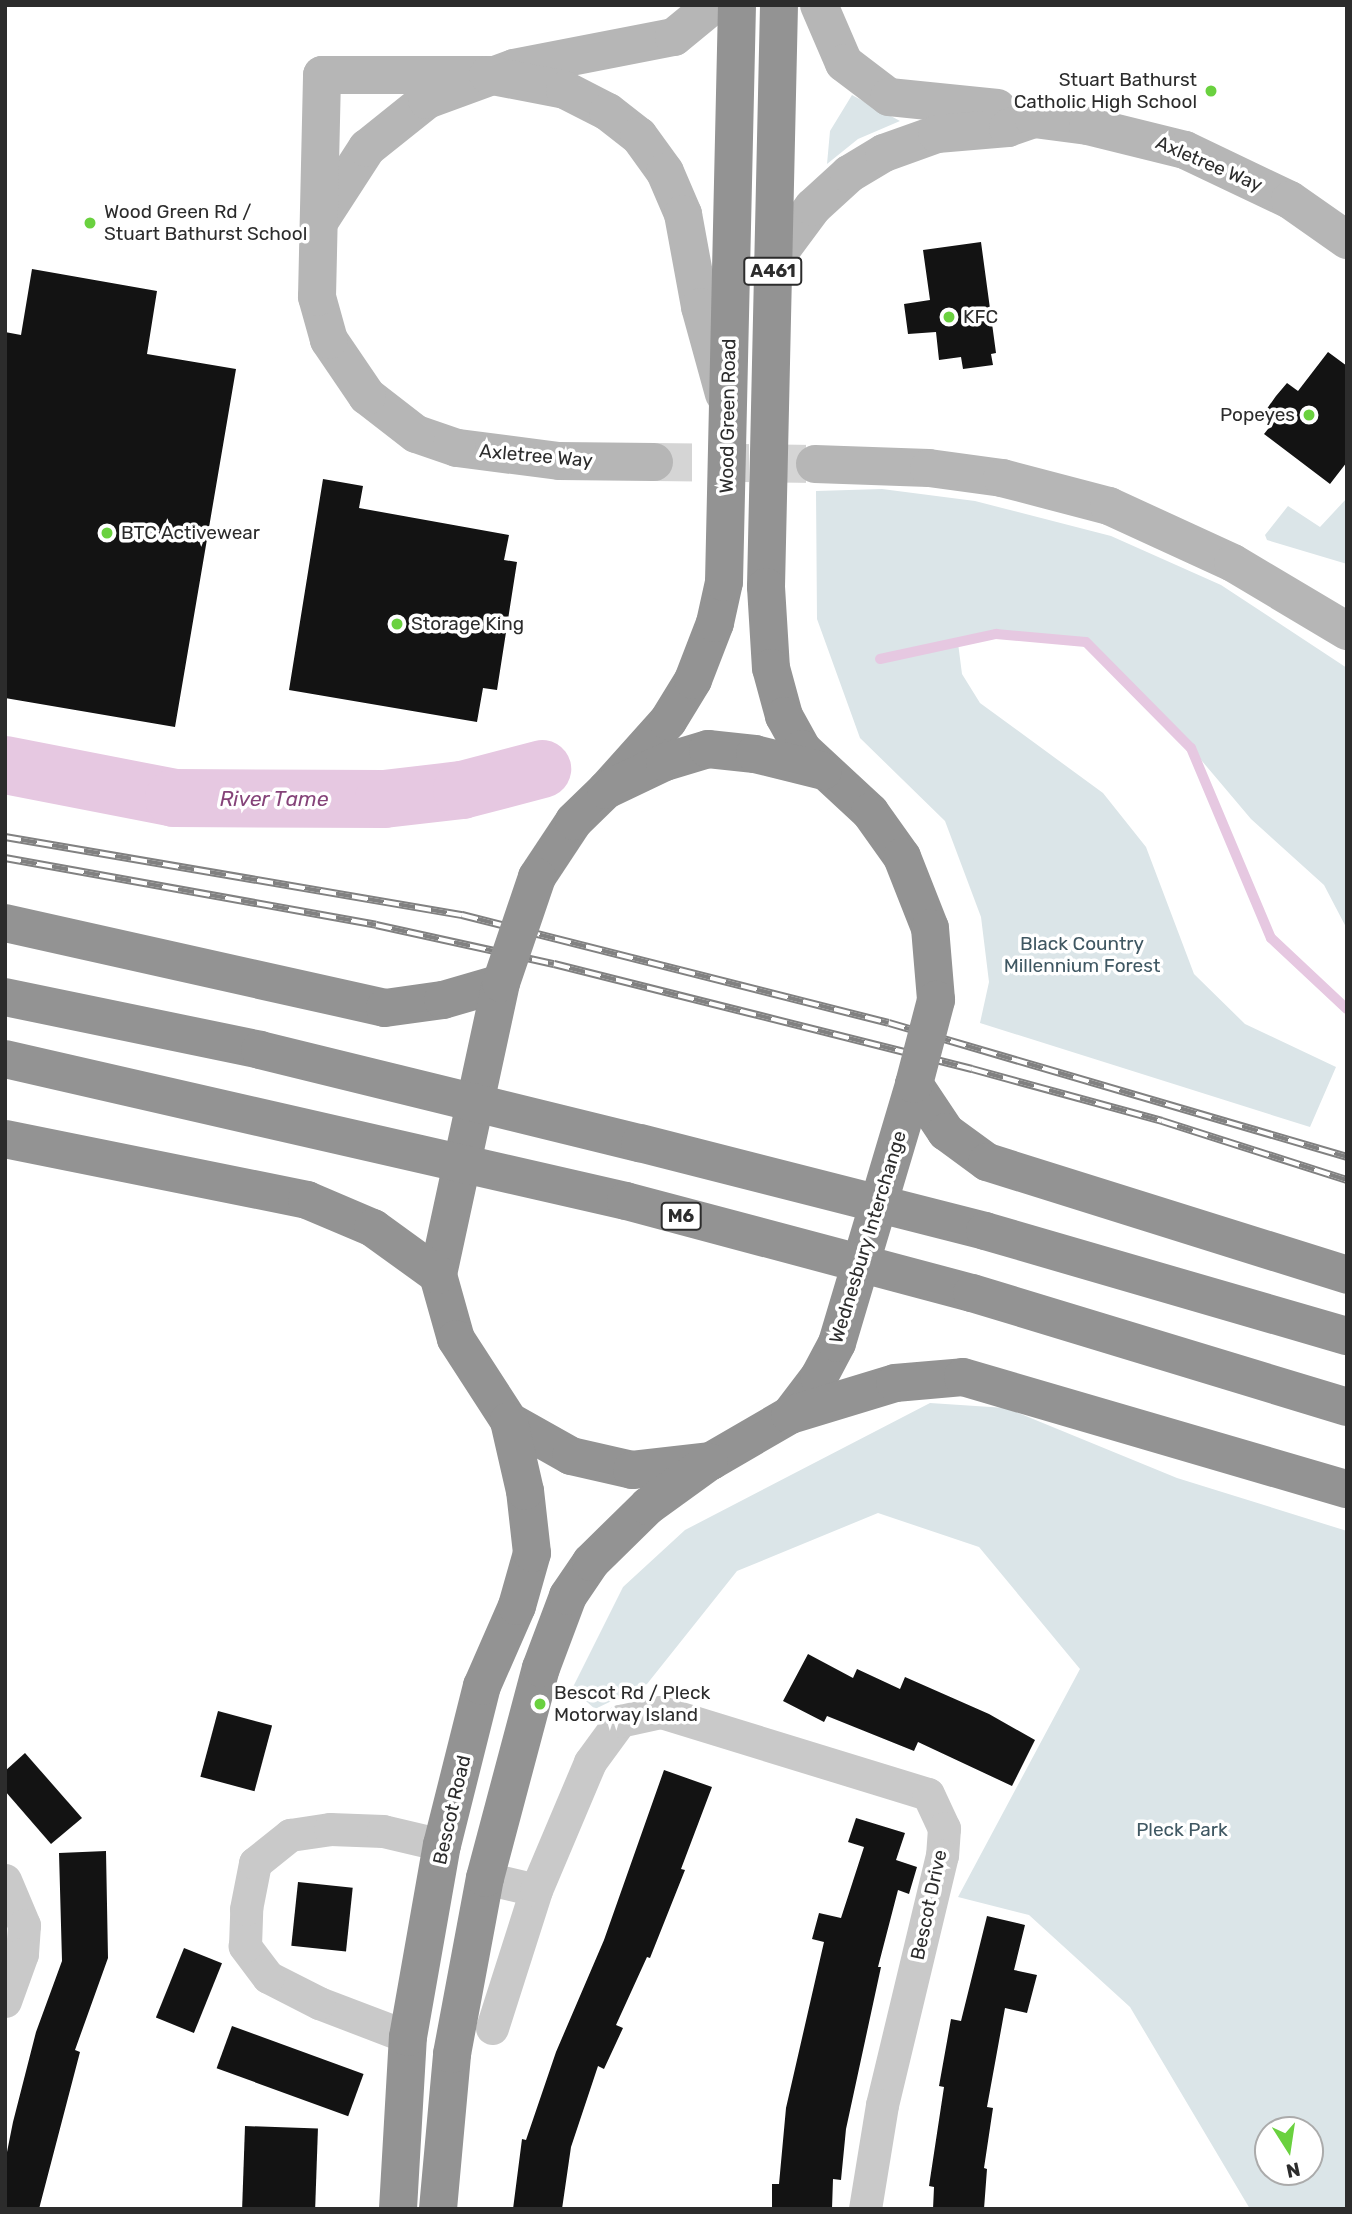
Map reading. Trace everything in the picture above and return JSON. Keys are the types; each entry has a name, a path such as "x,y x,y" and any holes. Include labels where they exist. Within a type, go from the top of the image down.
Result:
{"highway":[{"name":"Wood Green Road","path":"606,790 668,721 693,680 715,624 724,582 737,5"},
{"name":"A461","path":"779,5 766,628 784,716 802,749 823,771"},
{"name":"Wednesbury Interchange","path":"708,749 755,754 823,771 870,812 902,857 930,928 936,1000 914,1084 837,1343 820,1377 790,1415 711,1461 632,1470 571,1456 509,1421 456,1339 438,1275 501,983 537,877 574,821 606,790 665,762 708,749"},
{"path":"5,923 353,1003 396,1006 443,999 501,983"},
{"path":"5,997 260,1049 640,1143 985,1231 1347,1336"},
{"name":"M6","path":"5,1059 626,1201 972,1293 1347,1407"},
{"path":"914,1084 946,1132 987,1162 1347,1275"},
{"path":"5,1139 307,1200 373,1228 438,1275"},
{"path":"790,1415 895,1382 963,1377 1347,1489"},
{"name":"Bescot Road","path":"398,2209 408,2037 444,1835 482,1686 517,1606 532,1553 525,1491 509,1421"},
{"path":"438,2209 452,2054 485,1878 541,1668 568,1596 591,1562 648,1506 711,1461"},
{"path":"482,1686 541,1668"},
{"path":"444,1835 485,1878"}],"street":[{"name":"Axletree Way","path":"318,223 367,148 427,100 488,75 674,37 713,5"},
{"name":"Axletree Way","path":"819,5 844,63 889,97 1021,114 1109,130 1185,150 1290,200 1347,240"},
{"name":"Axletree Way","path":"654,463 559,461 481,452 416,433 388,415 348,373 328,340 317,297 322,75 488,75 530,81 585,98 639,136 665,172 683,214 700,307 729,413"},
{"name":"Axletree Way","path":"774,261 813,206 849,174 884,153 937,134 1008,128 1021,114"},
{"path":"815,464 929,468 1043,487 1109,506 1174,533 1276,588 1347,631"},
{"path":"1276,588 1347,598"},
{"name":"Bescot Drive","path":"536,1891 590,1762 620,1721 661,1712 928,1794 944,1828 942,1855 882,2105 865,2209"},
{"path":"408,2037 318,2003 268,1977 245,1946 246,1909 256,1863 290,1835 330,1829 444,1835"},
{"path":"485,1878 536,1891 492,2028"},
{"path":"5,1880 24,1925 22,1954 5,2001"}],"green space":[{"path":"852,95 900,121 858,139 827,164 830,131"},
{"name":"Black Country Millennium Forest","path":"882,489 975,501 1111,536 1221,585 1347,668 1347,929 1324,885 1251,819 1191,748 1086,643 996,634 958,643 962,674 980,703 1103,793 1146,847 1194,974 1245,1024 1336,1067 1310,1127 980,1023 989,982 981,917 945,821 860,738 817,619 816,491"},
{"path":"1347,498 1347,564 1267,540 1265,535 1288,506 1320,527"},
{"name":"Pleck Park","path":"930,1403 1006,1408 1177,1478 1347,1531 1347,2209 1250,2209 1130,2007 1029,1915 958,1897 1080,1669 979,1547 878,1513 737,1571 647,1684 595,1709 572,1689 623,1587 685,1530"}],"building":[{"name":"KFC","path":"981,242 996,353 991,354 993,365 963,369 961,357 939,360 936,332 908,334 904,304 930,300 923,250"},
{"name":"BTC Activewear","path":"32,269 157,291 147,354 236,369 175,727 5,698 5,332 21,335"},
{"name":"Popeyes","path":"1328,352 1347,366 1347,462 1330,484 1264,434 1276,419 1266,410 1276,396 1287,383 1298,391"},
{"name":"Storage King","path":"323,479 363,486 359,508 509,535 504,560 517,562 497,690 483,688 477,722 289,690"},
{"path":"808,1654 853,1678 857,1669 900,1689 905,1677 989,1714 1035,1740 1012,1786 918,1742 914,1751 827,1716 824,1722 783,1701"},
{"path":"218,1711 272,1725 254,1791 200,1777"},
{"path":"25,1753 82,1818 51,1844 5,1791 5,1771"},
{"path":"664,1770 712,1787 681,1869 685,1870 650,1958 647,1957 616,2025 623,2028 604,2069 598,2066 571,2147 562,2209 513,2209 522,2139 526,2140 556,2052 604,1940"},
{"path":"856,1818 905,1833 896,1860 917,1867 909,1894 898,1890 878,1967 881,1967 846,2129 841,2180 833,2179 832,2209 772,2209 772,2184 779,2184 786,2108 824,1942 812,1939 819,1913 841,1918 864,1847 848,1842"},
{"path":"106,1851 108,1958 75,2050 80,2052 39,2209 5,2209 5,2162 13,2122 36,2032 62,1961 59,1853"},
{"path":"298,1882 353,1888 346,1951 291,1946"},
{"path":"987,1916 1025,1925 1014,1970 1037,1975 1027,2013 1005,2008 987,2107 993,2108 984,2168 987,2169 984,2209 933,2209 934,2187 929,2186 944,2087 939,2086 951,2019 961,2021"},
{"path":"184,1948 222,1963 194,2033 156,2018"},
{"path":"232,2026 364,2074 348,2116 217,2068"},
{"path":"245,2126 318,2129 315,2209 242,2209"}],"waterway":[{"path":"880,659 996,634 1086,642 1191,748 1271,938 1347,1009"},
{"name":"River Tame","path":"5,765 174,798 384,799 462,790 542,769"}],"tunnel":[{"path":"654,462 815,464"}],"railway":[{"path":"5,837 462,915 889,1023 1347,1157"},
{"path":"5,858 376,925 554,964 972,1069 1162,1121 1347,1180"}],"place":[{"name":"Stuart Bathurst Catholic High School","path":"1211,91"},
{"name":"Wood Green Rd / Stuart Bathurst School","path":"90,223"},
{"name":"KFC","path":"949,317"},
{"name":"Popeyes","path":"1309,415"},
{"name":"BTC Activewear","path":"107,533"},
{"name":"Storage King","path":"397,624"},
{"name":"Bescot Rd / Pleck Motorway Island","path":"540,1704"}]}
